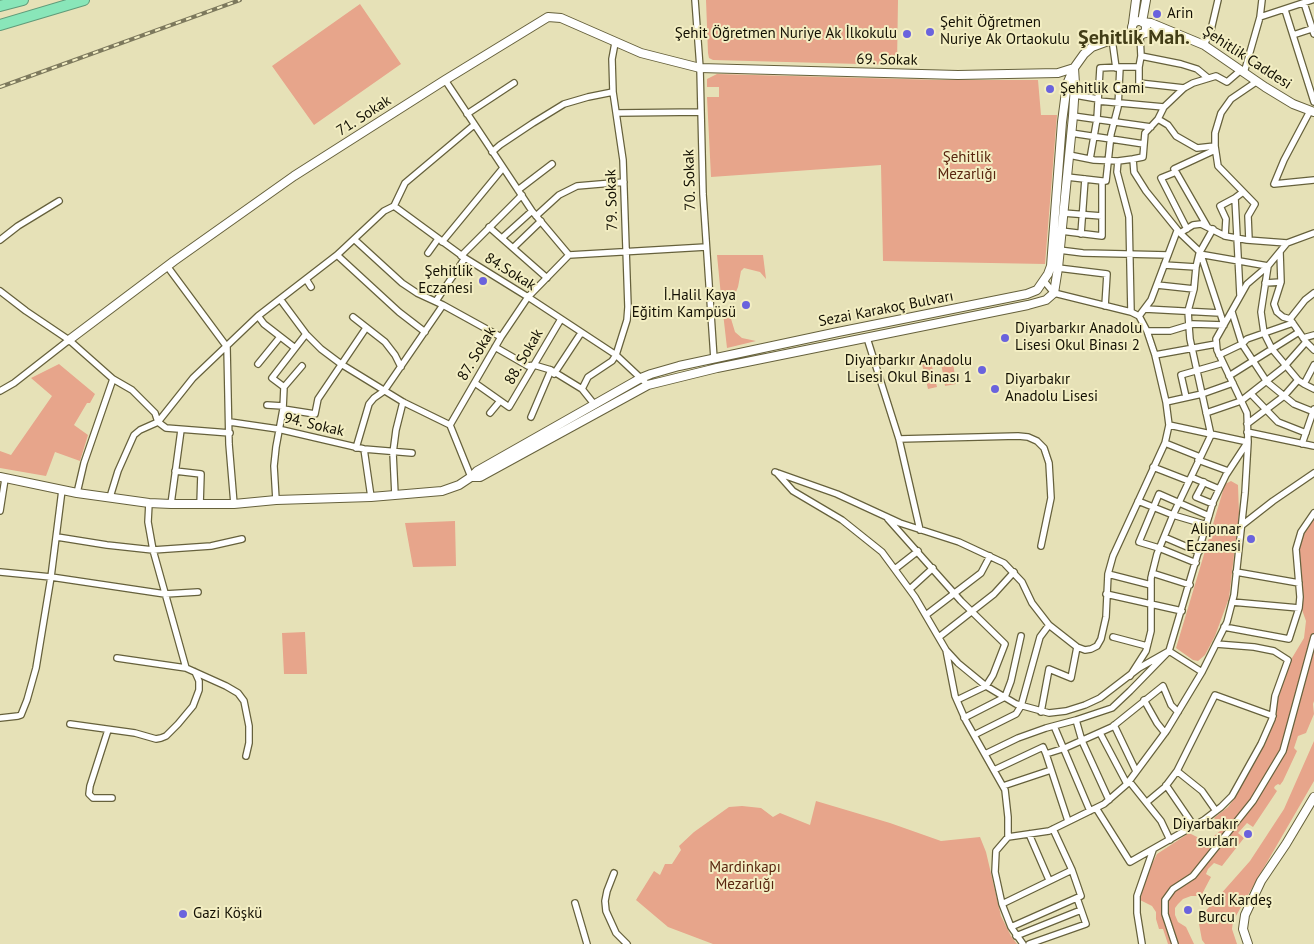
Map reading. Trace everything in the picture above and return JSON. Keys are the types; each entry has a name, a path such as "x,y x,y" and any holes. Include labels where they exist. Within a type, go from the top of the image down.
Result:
{"highway":[{"path":"0,6 23,0"},
{"path":"0,25 84,0"}],"street":[{"name":"70. Sokak","path":"695,0 700,68 706,248 714,358"},
{"path":"1136,0 1137,31 1141,56 1139,83 1184,88"},
{"path":"1137,31 1144,32 1146,28 1142,22 1146,0"},
{"path":"1204,44 1211,30 1218,0"},
{"path":"1069,155 1107,161 1143,157 1145,133 1158,118 1164,107 1184,88 1193,83 1216,76 1227,82 1243,72 1260,16 1262,0"},
{"path":"1260,16 1285,10 1312,0"},
{"path":"1293,35 1313,30 1304,3"},
{"path":"1285,10 1314,102"},
{"name":"71. Sokak","path":"69,340 294,176 548,17 561,18 640,53 700,68"},
{"path":"1137,31 1138,21 1142,22"},
{"name":"Şehitlik Caddesi","path":"1142,22 1151,23 1164,30 1204,44 1256,82 1293,104 1312,112"},
{"path":"1164,30 1137,31 1092,47 1084,54 1074,68 1067,84 1062,122 1051,266 1044,281 1054,293 1131,312 1139,316 1147,331 1155,355 1170,425 1165,443 1113,556 1108,574 1106,617 1098,646 1085,650 1077,647 1049,625 1032,602 1022,582 1004,563 959,542 900,524 885,515 837,494 775,472 794,491 842,520 882,552 910,589 946,650 958,663 986,686 1021,706 1048,713 1066,711 1085,705 1100,698 1139,668 1170,651"},
{"path":"1066,177 1106,181 1110,139 1118,104 1118,68 1112,39"},
{"name":"79. Sokak","path":"615,43 612,59 613,92 623,160 627,314 616,355"},
{"path":"1141,56 1197,69 1208,78"},
{"path":"1090,159 1097,119 1100,68 1139,67"},
{"name":"69. Sokak","path":"700,68 958,75 1058,73 1074,68"},
{"path":"0,511 2,478 77,493 149,503 200,505 442,492 459,485 471,477 480,477 648,385 717,368 1046,300 1054,293 1058,268 1075,95 1074,68"},
{"path":"445,80 534,213 569,255 706,248"},
{"path":"1249,240 1248,216 1255,204 1218,166 1215,133 1221,113 1231,99 1256,82"},
{"path":"467,114 514,83"},
{"path":"492,152 564,104 613,92"},
{"path":"1075,95 1118,104 1164,107"},
{"path":"617,113 701,112"},
{"path":"1312,112 1284,160 1274,184 1314,180"},
{"path":"1073,116 1151,126"},
{"path":"1158,118 1168,125 1176,136 1197,148 1215,148"},
{"path":"110,497 118,471 134,435 140,430 158,422 193,378 258,316 338,256 384,212 394,206 405,183 474,125"},
{"path":"1071,133 1094,138 1144,144"},
{"path":"1210,228 1174,169 1215,148"},
{"path":"1133,159 1134,172 1146,191 1179,232 1200,253 1224,326"},
{"path":"1118,161 1117,172 1129,217 1131,312"},
{"path":"436,301 463,257 489,226 520,192 552,164"},
{"path":"428,253 503,168"},
{"path":"1176,172 1161,178 1186,229"},
{"path":"1081,234 1085,179"},
{"path":"1061,232 1102,236 1102,181"},
{"path":"502,238 559,195 577,186 624,182"},
{"path":"1225,236 1226,218 1220,206 1243,192"},
{"path":"1235,198 1240,297"},
{"path":"0,240 18,226 59,201"},
{"name":"84.Sokak","path":"394,206 463,257 616,355 648,385"},
{"path":"1063,213 1102,216"},
{"path":"514,247 540,221"},
{"path":"1139,316 1151,300 1179,232 1193,225 1201,224 1225,236 1287,243 1314,233"},
{"path":"489,226 547,278"},
{"path":"1130,676 1146,651 1151,631 1152,573 1159,548 1211,435 1192,350 1188,311 1194,290 1196,267 1210,228"},
{"path":"355,240 402,283 501,338"},
{"path":"1023,944 1011,927 1002,904 995,872 996,851 1008,838 1053,829 1093,809 1109,800 1128,782 1165,733 1202,672 1224,627 1232,602 1236,572 1248,432 1247,413 1219,355 1216,339 1247,284 1268,266 1287,243"},
{"path":"1059,250 1083,253 1168,255"},
{"path":"1280,252 1281,282 1274,304 1277,312 1282,317 1292,321 1314,350"},
{"path":"1200,253 1268,266"},
{"name":"87. Sokak","path":"450,425 495,347 528,297 569,255"},
{"path":"338,256 399,312 425,332"},
{"path":"1164,265 1196,267"},
{"path":"168,266 227,347 234,504"},
{"path":"1268,266 1261,312 1264,333 1272,349 1298,380 1314,390"},
{"path":"1058,268 1107,274 1105,306"},
{"path":"306,279 311,287"},
{"name":"Sezai Karakoç Bulvarı","path":"471,477 477,470 641,378 679,366 714,358 1027,294 1038,290 1044,281"},
{"path":"1265,283 1281,282"},
{"path":"1157,284 1194,290"},
{"path":"0,291 69,340 113,379 132,390 155,413 158,422 166,428 230,433"},
{"path":"1219,355 1242,344 1247,339 1292,321 1305,300 1314,293"},
{"path":"280,299 306,334 320,349 384,391 450,425 471,477"},
{"path":"356,448 369,404 384,391 443,305"},
{"path":"1144,309 1220,313"},
{"path":"1232,312 1242,344 1267,382 1294,404 1314,411 1302,444"},
{"path":"258,316 264,324 295,348"},
{"path":"353,317 385,342 401,367"},
{"name":"88. Sokak","path":"500,401 509,407 561,319"},
{"path":"1147,331 1170,331 1189,326 1224,326"},
{"path":"267,405 314,414 318,400 366,328"},
{"path":"1229,376 1299,332"},
{"path":"531,416 552,372 581,333"},
{"path":"284,387 272,378 306,334"},
{"path":"1206,413 1241,401 1251,394 1286,365 1305,340 1314,335"},
{"path":"258,364 280,337"},
{"path":"866,338 899,439 920,530"},
{"path":"0,391 14,383 69,340"},
{"path":"1155,355 1192,350 1216,344"},
{"path":"495,347 528,366 534,365 552,372 582,389 594,404"},
{"path":"582,389 588,377 612,361 616,355"},
{"path":"1186,397 1181,375 1223,363"},
{"path":"1304,384 1314,365"},
{"path":"276,500 274,466 278,429 283,408 284,387 302,366"},
{"path":"77,493 84,463 113,379"},
{"path":"1247,424 1284,396 1298,380"},
{"path":"475,383 500,401 490,413"},
{"path":"1166,402 1202,394 1232,383"},
{"path":"1251,394 1278,422 1306,434"},
{"path":"395,495 393,453 396,430 404,402"},
{"name":"94. Sokak","path":"230,422 278,429 364,450 412,453"},
{"path":"1170,425 1248,442"},
{"path":"171,504 180,430"},
{"path":"1248,432 1314,446"},
{"path":"899,439 1018,436 1028,437 1037,441 1044,448 1049,463 1051,498 1041,546"},
{"path":"985,754 1018,738 1112,708 1170,651 1213,504 1228,471 1248,442"},
{"path":"1165,443 1228,471"},
{"path":"364,450 371,497"},
{"path":"1153,467 1204,482 1219,489"},
{"path":"175,471 201,474 200,505"},
{"path":"1241,526 1314,473"},
{"path":"1204,482 1196,497 1213,504"},
{"path":"0,718 18,716 24,709 36,668 57,536 62,490"},
{"path":"1196,563 1139,542 1160,494 1209,516"},
{"path":"1138,501 1207,526"},
{"path":"149,503 148,522 152,550 186,668"},
{"path":"1224,627 1289,639 1300,596 1296,549 1301,532 1314,513"},
{"path":"885,515 955,594 1005,644 993,675 986,686 957,700"},
{"path":"57,536 152,550 211,546 242,539"},
{"path":"1164,537 1199,552"},
{"path":"895,569 918,551"},
{"path":"926,615 981,573 990,556"},
{"path":"910,589 933,568"},
{"path":"0,572 51,577 165,594 198,592"},
{"path":"939,637 994,594 1014,572"},
{"path":"1236,572 1299,583"},
{"path":"1152,573 1190,585"},
{"path":"1108,574 1151,585"},
{"path":"1106,594 1182,611"},
{"path":"1232,602 1298,608"},
{"path":"974,736 1016,714 1021,706 1040,637 1049,625"},
{"path":"964,718 1005,697 1011,681 1021,636"},
{"path":"1113,637 1147,646"},
{"path":"1174,944 1164,914 1165,900 1173,889 1193,876 1253,801 1283,751 1314,637"},
{"path":"1054,726 1062,749 1093,809 1130,862 1194,826 1216,811 1232,796 1261,744 1273,716 1275,696 1288,660 1274,651 1254,647 1216,644"},
{"path":"1041,712 1049,669 1071,678 1077,647"},
{"path":"946,650 957,700 964,718 1005,790 1008,838"},
{"path":"1170,651 1202,672"},
{"path":"117,658 186,668 238,693 244,701 250,726 246,756"},
{"path":"70,724 135,733 156,739 166,736 192,706 199,690 199,681 195,672"},
{"path":"1046,754 1082,741 1114,725 1162,686 1171,705 1178,712"},
{"path":"1147,802 1166,785 1177,771 1215,695 1273,716"},
{"path":"1144,700 1165,733"},
{"path":"1076,720 1082,741 1109,800"},
{"path":"1114,725 1136,771"},
{"path":"108,730 89,794 93,798 112,798"},
{"path":"1100,733 1128,782 1162,821 1170,840"},
{"path":"994,770 1042,746 1068,821"},
{"path":"1003,786 1051,770"},
{"path":"1177,771 1202,791 1216,811"},
{"path":"1166,785 1194,826"},
{"path":"1248,944 1243,929 1245,915 1261,881 1314,797"},
{"path":"1011,927 1081,896 1072,870 1053,829"},
{"path":"1029,834 1049,880"},
{"path":"1142,944 1136,912 1137,896 1153,850"},
{"path":"1002,904 1072,870"},
{"path":"614,873 608,890 606,911 616,934 627,944"},
{"path":"1029,944 1086,924 1077,898"},
{"path":"575,903 587,944"},
{"path":"1016,936 1081,910"}],"green space":[{"path":"706,0 898,0 897,65 713,60 709,58 708,53"},
{"path":"360,4 401,64 314,125 272,66"},
{"name":"Şehitlik Mezarlığı","path":"717,74 940,80 1038,80 1041,115 1057,115 1045,264 883,261 881,165 711,177 707,97 719,97 719,87 707,87 707,79"},
{"path":"717,255 763,255 766,279 760,272 744,268 741,271 735,294 724,298 721,296"},
{"path":"729,312 735,332 742,338 756,341 727,348 723,313"},
{"path":"952,355 956,384 945,386 940,357"},
{"path":"931,362 937,387 928,389 922,364"},
{"path":"59,364 95,394 90,403 87,403 74,425 88,435 80,461 55,452 46,476 0,468 0,451 11,455 52,396 31,378"},
{"path":"1231,481 1238,485 1239,513 1229,598 1215,636 1205,655 1198,661 1193,660 1176,648 1225,484"},
{"path":"1314,516 1314,714 1306,733 1298,736 1294,748 1297,751 1283,781 1280,785 1275,786 1274,788 1277,791 1253,827 1247,823 1238,833 1244,838 1222,866 1214,863 1208,869 1206,874 1211,877 1201,896 1191,896 1183,899 1175,908 1178,922 1186,927 1194,944 1168,944 1163,929 1159,929 1156,912 1152,906 1140,900 1147,874 1157,854 1189,833 1197,837 1213,837 1221,830 1221,825 1214,818 1228,807 1234,799 1255,762 1278,692 1292,658 1304,638 1306,621 1301,607 1303,593 1299,553 1305,529"},
{"path":"455,521 456,566 413,567 405,523"},
{"path":"305,632 307,674 284,674 282,633"},
{"path":"1314,741 1314,781 1233,921 1232,929 1237,944 1205,944 1202,940 1199,924 1203,914 1250,861 1284,809"},
{"name":"Mardinkapı Mezarlığı","path":"816,801 890,823 941,841 980,837 986,852 1001,916 1017,944 713,944 668,927 636,900 654,871 660,875 665,864 672,864 681,850 679,846 694,832 729,807 761,808 773,817 780,813 810,825"}],"railway":[{"path":"0,87 240,0"}],"place":[{"name":"Arin","path":"1157,14"},
{"name":"Şehit Öğretmen Nuriye Ak Ortaokulu","path":"930,32"},
{"name":"Şehit Öğretmen Nuriye Ak İlkokulu","path":"907,34"},
{"name":"Şehitlik Cami","path":"1050,89"},
{"name":"Şehitlik Eczanesi","path":"483,281"},
{"name":"İ.Halil Kaya Eğitim Kampüsü","path":"746,305"},
{"name":"Diyarbarkır Anadolu Lisesi Okul Binası 2","path":"1005,338"},
{"name":"Diyarbarkır Anadolu Lisesi Okul Binası 1","path":"982,370"},
{"name":"Diyarbakır Anadolu Lisesi","path":"995,389"},
{"name":"Alipınar Eczanesi","path":"1251,539"},
{"name":"Diyarbakır surları","path":"1248,834"},
{"name":"Yedi Kardeş Burcu","path":"1188,910"},
{"name":"Gazi Köşkü","path":"183,914"}],"district":[{"name":"Şehitlik Mah.","path":"1134,38"}]}
